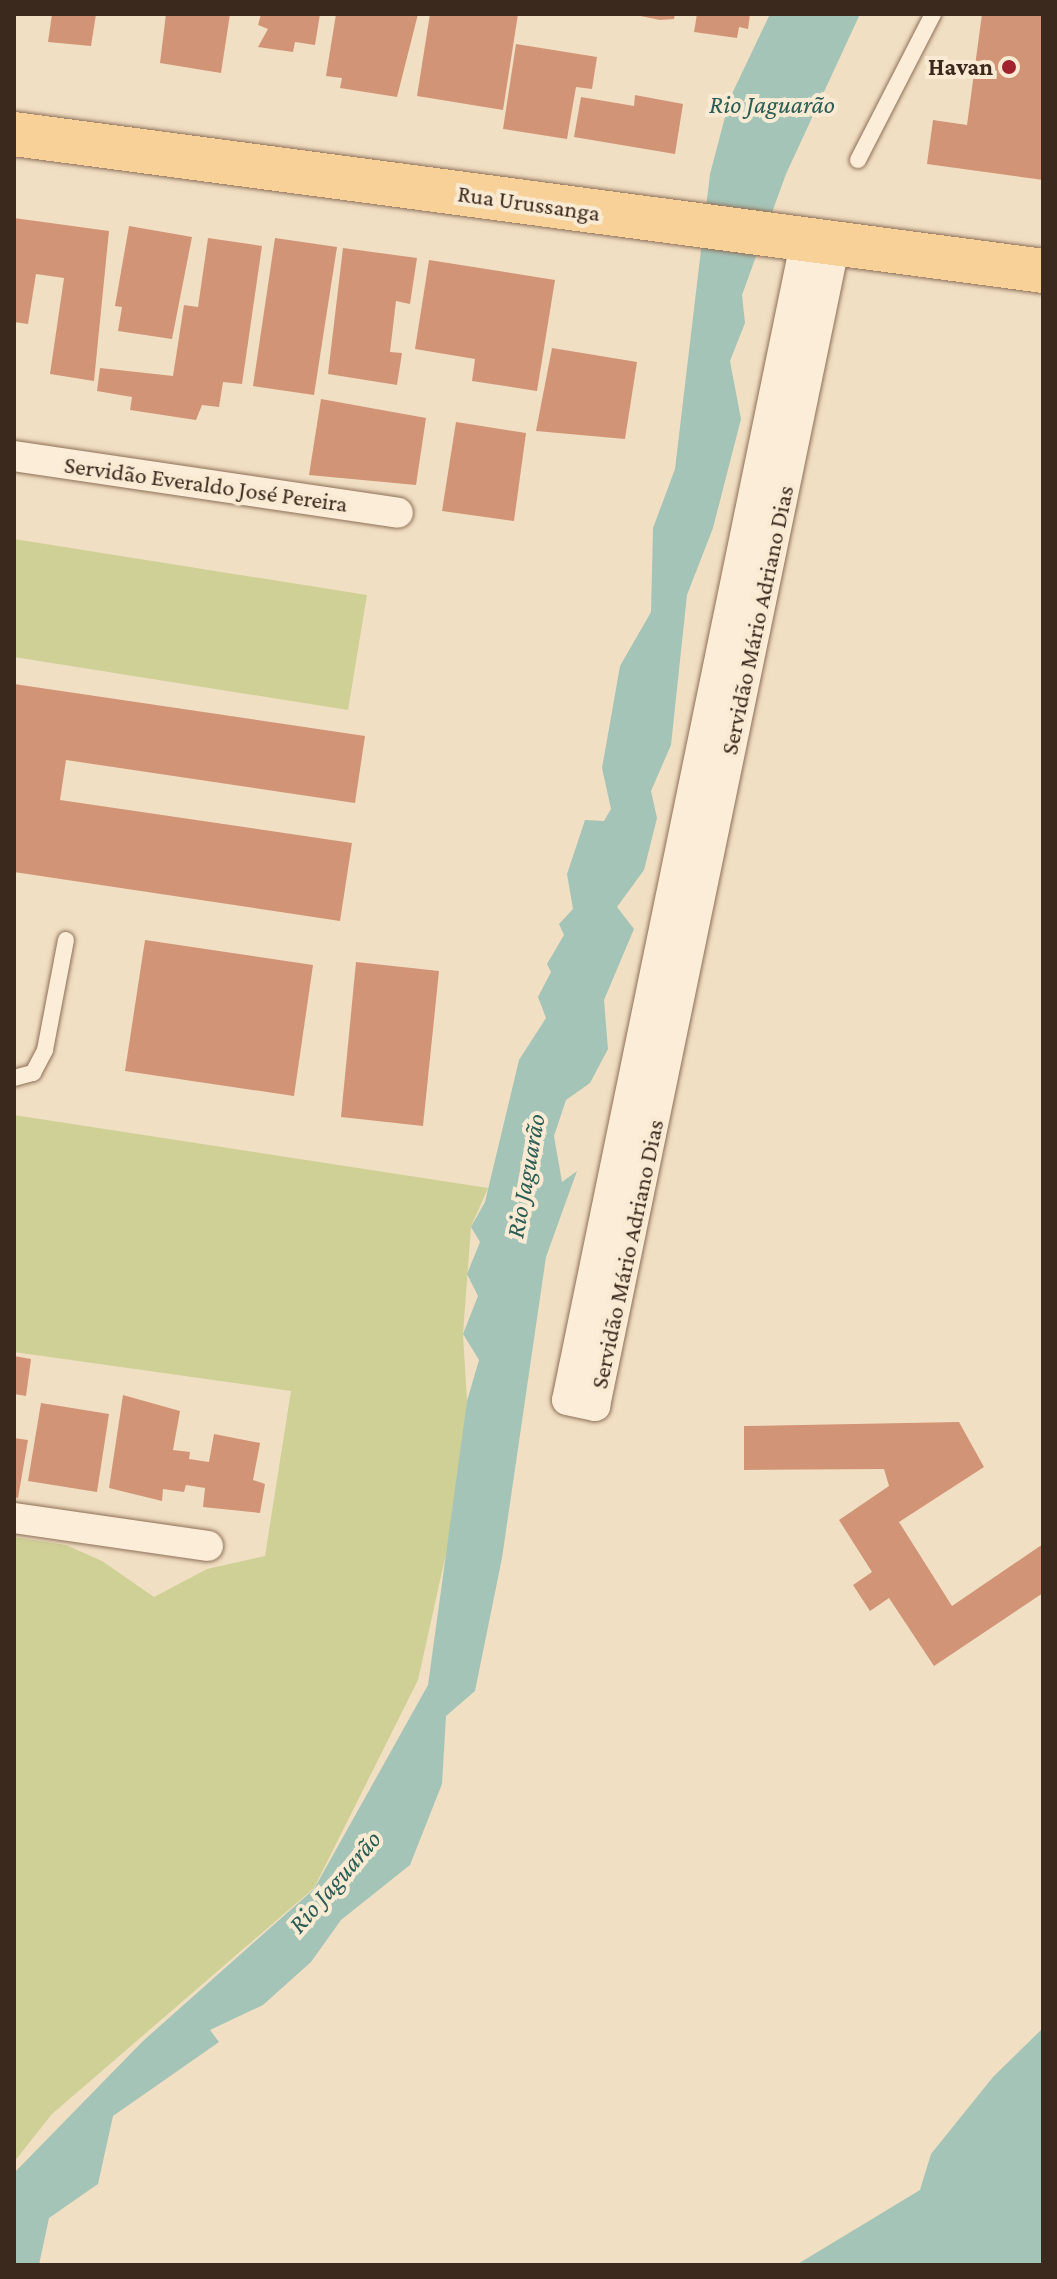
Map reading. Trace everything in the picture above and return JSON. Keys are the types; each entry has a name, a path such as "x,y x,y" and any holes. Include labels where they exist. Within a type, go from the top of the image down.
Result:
{"main road":[{"name":"Rua Urussanga","path":"14,134 1043,271"}],"street":[{"name":"Servidão Mário Adriano Dias","path":"581,1403 810,240"},
{"name":"Servidão Everaldo José Pereira","path":"14,456 398,513"},
{"path":"14,1518 208,1546"}],"lane":[{"path":"858,160 933,14"},
{"path":"14,1078 33,1073 45,1050 66,940"}],"green space":[{"path":"14,539 367,595 348,710 14,657"},
{"path":"14,1115 488,1188 471,1227 463,1334 467,1401 457,1504 418,1680 314,1888 52,2114 14,2162 14,1537 66,1545 102,1561 154,1597 207,1569 265,1556 291,1391 14,1352"}],"water":[{"name":"Rio Jaguarão","path":"770,14 860,14 786,174 742,295 745,323 730,361 741,419 713,528 687,595 671,745 651,791 657,818 644,870 617,907 634,929 604,1000 608,1049 590,1083 566,1100 554,1136 562,1182 577,1171 546,1257 502,1558 475,1691 446,1716 442,1784 410,1865 341,1920 311,1962 263,2005 210,2030 219,2042 113,2116 98,2184 49,2218 39,2265 14,2265 14,2173 143,2041 314,1889 428,1685 467,1401 479,1360 463,1334 478,1296 467,1274 480,1242 471,1227 485,1202 519,1060 546,1018 538,997 551,972 547,964 564,935 559,924 573,909 567,874 585,820 604,821 611,809 602,768 620,666 651,612 653,528 675,469 710,174 730,98"},
{"path":"1043,2028 1043,2265 796,2265 920,2190 931,2154 993,2077"}],"building":[{"path":"52,14 96,14 91,46 48,42"},
{"path":"166,14 230,14 221,73 160,63"},
{"path":"261,14 320,14 315,45 295,42 293,52 258,47 268,29 258,25"},
{"path":"336,14 418,14 397,97 340,88 342,78 326,76"},
{"path":"430,14 518,14 503,110 417,96"},
{"path":"631,14 675,14 674,19 660,20"},
{"path":"697,14 750,14 748,29 739,27 737,38 694,32"},
{"name":"Havan","path":"982,14 1043,14 1043,180 927,164 933,120 967,125"},
{"path":"516,44 597,57 592,89 576,87 567,139 503,129"},
{"path":"635,95 683,104 675,154 574,137 581,97 634,106"},
{"path":"14,218 109,231 94,381 50,374 64,278 36,274 28,324 14,322"},
{"path":"129,226 192,237 172,339 118,331 122,307 115,306"},
{"path":"208,238 262,246 242,384 223,382 219,407 202,405 196,420 130,410 132,397 97,391 100,368 173,376 184,305 198,307"},
{"path":"275,238 337,247 314,395 253,386"},
{"path":"343,248 417,258 410,304 396,301 390,352 402,353 397,385 328,374"},
{"path":"429,260 555,280 537,391 472,381 475,359 415,349"},
{"path":"552,348 637,362 625,439 536,431"},
{"path":"321,399 426,418 416,485 309,475"},
{"path":"456,422 526,433 514,521 442,511"},
{"path":"14,684 365,736 355,803 66,760 60,800 352,843 340,921 14,872"},
{"path":"145,940 313,965 294,1096 125,1071"},
{"path":"356,962 439,971 423,1126 341,1117"},
{"path":"14,1356 31,1359 26,1396 14,1394"},
{"path":"123,1395 180,1411 173,1450 190,1452 189,1459 209,1462 214,1434 260,1443 253,1480 265,1484 260,1513 203,1507 205,1488 186,1485 184,1492 163,1489 162,1501 109,1488"},
{"path":"41,1403 109,1414 97,1492 28,1481"},
{"path":"959,1422 984,1467 899,1522 952,1606 1043,1544 1043,1593 934,1666 889,1598 870,1611 853,1585 872,1572 839,1520 889,1486 884,1469 744,1470 744,1426"},
{"path":"14,1438 28,1440 18,1498 14,1497"}],"place":[{"name":"Havan","path":"1009,67"}]}
